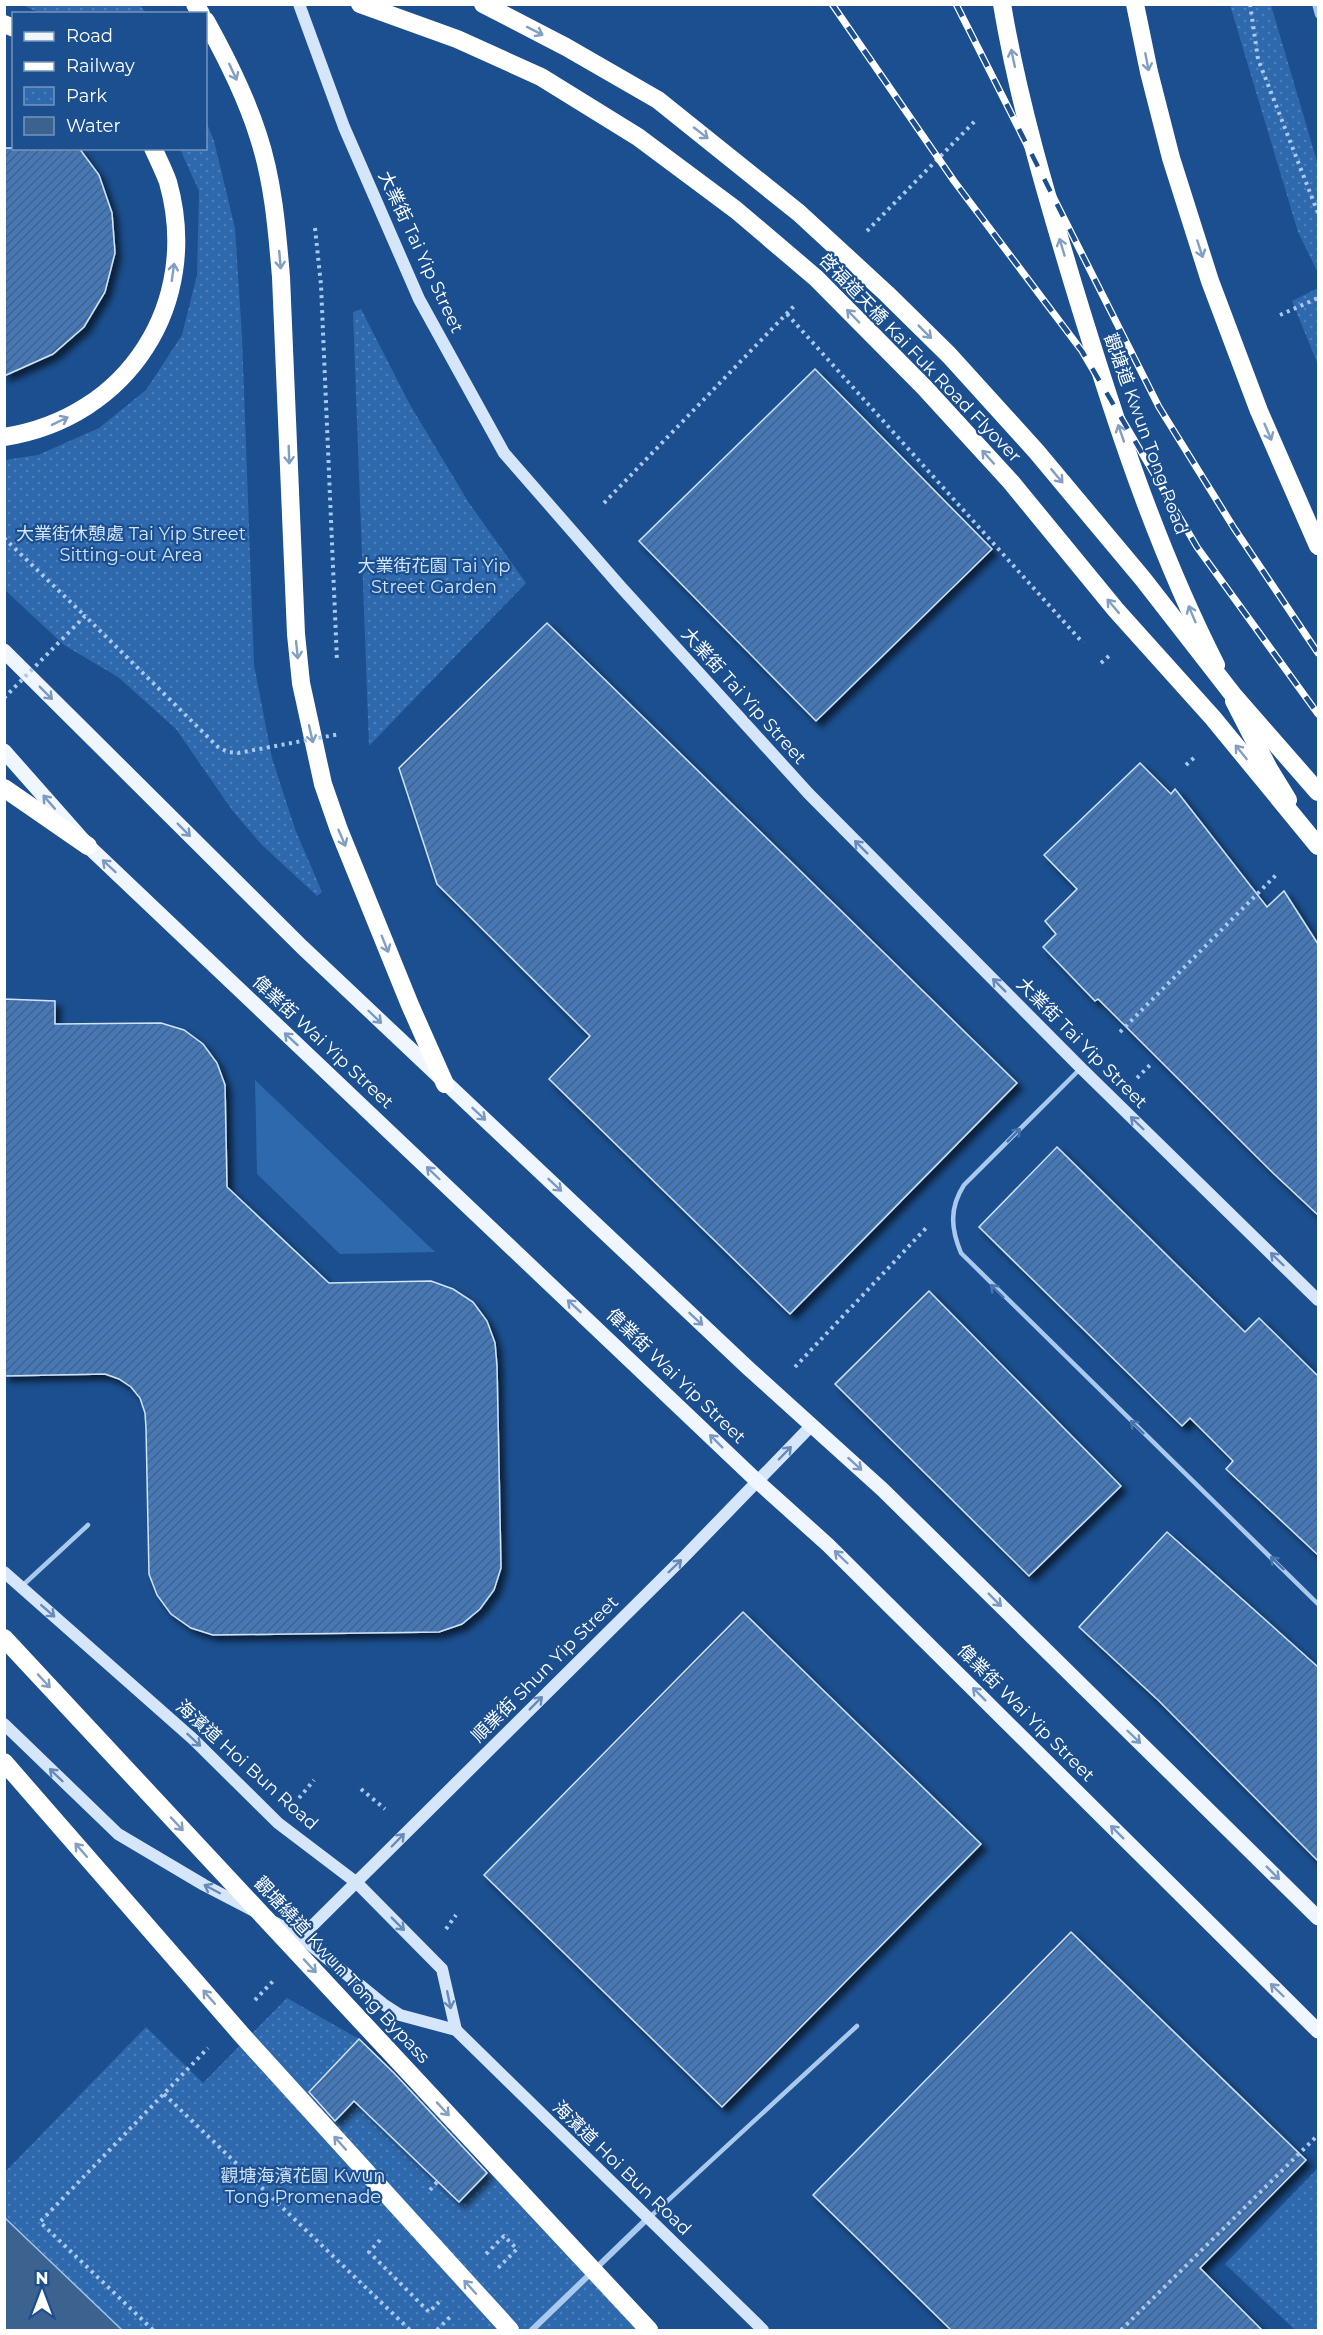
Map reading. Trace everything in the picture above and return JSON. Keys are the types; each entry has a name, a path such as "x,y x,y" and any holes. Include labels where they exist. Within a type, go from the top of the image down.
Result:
{"highway":[{"name":"啓福道天橋 Kai Fuk Road Flyover","path":"360,4 457,39 550,83 638,137 736,210 816,278 924,387 1011,482 1116,610 1213,718 1318,849"},
{"name":"啓福道天橋 Kai Fuk Road Flyover","path":"483,4 566,47 658,100 799,213 887,294 949,355 1036,451 1143,579 1234,696 1318,792"},
{"name":"觀塘道 Kwun Tong Road","path":"1002,4 1024,110 1051,210 1094,352 1141,494 1204,641 1269,769 1318,849"},
{"path":"1135,4 1149,72 1171,158 1210,281 1259,411 1318,546"},
{"path":"207,23 242,91 258,135 277,227 296,634 301,683 323,784 339,830 410,1005 445,1084"},
{"path":"4,437 25,434 52,425 101,398 121,380 152,336 164,310 173,278 176,248 175,217 167,181 154,150"},
{"path":"4,788 88,846"},
{"name":"觀塘繞道 Kwun Tong Bypass","path":"4,1638 649,2331"},
{"path":"4,1762 241,2034 510,2331"}],"main road":[{"name":"大業街 Tai Yip Street","path":"298,4 344,127 419,299 504,453 620,586 809,794 1081,1068 1318,1300"},
{"path":"4,651 302,947 445,1084 883,1490 1318,1918"},
{"name":"偉業街 Wai Yip Street","path":"4,751 88,846 758,1482 866,1581 1318,2031"},
{"name":"順業街 Shun Yip Street","path":"301,1937 683,1558 812,1425"},
{"name":"海濱道 Hoi Bun Road","path":"4,1572 193,1739 278,1823 357,1883 442,1969 456,2030"},
{"name":"海濱道 Hoi Bun Road","path":"4,1725 118,1834 204,1885 301,1937 383,2004 400,2015 456,2030 763,2331"}],"street":[{"path":"1316,4 1318,15"},
{"path":"532,2331 648,2218"}],"lane":[{"path":"1081,1068 964,1185 957,1195 952,1215 954,1235 961,1253 1318,1604"},
{"path":"20,1587 88,1525"},
{"path":"648,2218 857,2026"}],"path":[{"path":"1250,4 1258,59 1318,213"},
{"path":"860,238 975,121"},
{"path":"321,285 337,663"},
{"path":"604,503 803,297"},
{"path":"1280,315 1318,298"},
{"path":"787,314 1083,643"},
{"path":"4,538 218,747 228,752 238,753 340,734 339,722"},
{"path":"4,698 85,616"},
{"path":"1120,1032 1277,874"},
{"path":"794,1368 957,1195"},
{"path":"153,2331 40,2223 164,2094 410,2331"},
{"path":"1121,2331 1318,2135"},
{"path":"437,2331 442,2325"}],"green space":[{"path":"23,5 140,5 145,12 37,12"},
{"path":"1230,5 1271,5 1318,165 1318,273 1298,232"},
{"name":"大業街休憩處 Tai Yip Street Sitting-out Area","path":"207,124 214,141 235,228 242,336 254,665 272,758 295,829 322,892 317,896 261,844 232,810 176,729 118,677 64,645 5,590 5,460 38,455 99,428 146,390 182,335 197,275 199,191 180,150 207,150"},
{"path":"1318,288 1318,365 1292,301"},
{"name":"大業街花園 Tai Yip Street Garden","path":"361,309 409,403 469,503 526,583 369,746 353,312"},
{"path":"255,1080 435,1252 340,1254 257,1174"},
{"name":"觀塘海濱花園 Kwun Tong Promenade","path":"287,1998 359,2039 492,2167 654,2330 122,2330 5,2218 4,2173 146,2027 203,2083"},
{"path":"1318,2168 1318,2330 1295,2330 1225,2264"}],"water":[{"path":"5,2218 122,2330 5,2330"}],"building":[{"path":"4,148 80,150 99,175 112,213 115,253 105,292 84,327 53,354 4,376"},
{"path":"815,369 992,549 816,721 639,541"},
{"path":"547,623 1017,1083 790,1314 549,1079 590,1036 437,884 399,768"},
{"path":"1140,763 1171,794 1175,789 1267,907 1284,891 1318,944 1318,1215 1098,999 1095,1001 1043,947 1056,934 1045,921 1077,889 1044,855"},
{"path":"4,999 55,1001 55,1024 161,1023 184,1030 203,1044 217,1063 225,1085 227,1187 329,1283 431,1281 453,1289 473,1302 487,1321 495,1343 497,1366 501,1568 494,1590 480,1609 462,1624 439,1632 213,1635 191,1628 171,1614 157,1595 149,1574 146,1428 145,1413 140,1398 131,1387 105,1374 4,1376"},
{"path":"1057,1147 1245,1332 1259,1318 1318,1376 1318,1555 1226,1469 1233,1461 1190,1418 1182,1426 979,1227"},
{"path":"929,1291 1121,1486 1029,1576 835,1384"},
{"path":"1167,1532 1318,1667 1318,1861 1158,1700 1079,1627"},
{"path":"743,1612 981,1844 722,2107 484,1875"},
{"path":"1071,1932 1306,2160 1200,2268 1263,2331 952,2331 813,2195"},
{"path":"359,2039 394,2073 487,2173 459,2202 354,2101 335,2121 309,2092"}],"railway":[{"path":"832,4 954,181 1082,351 1197,547 1318,714"},
{"path":"956,4 1159,407 1234,528 1318,653"}]}
